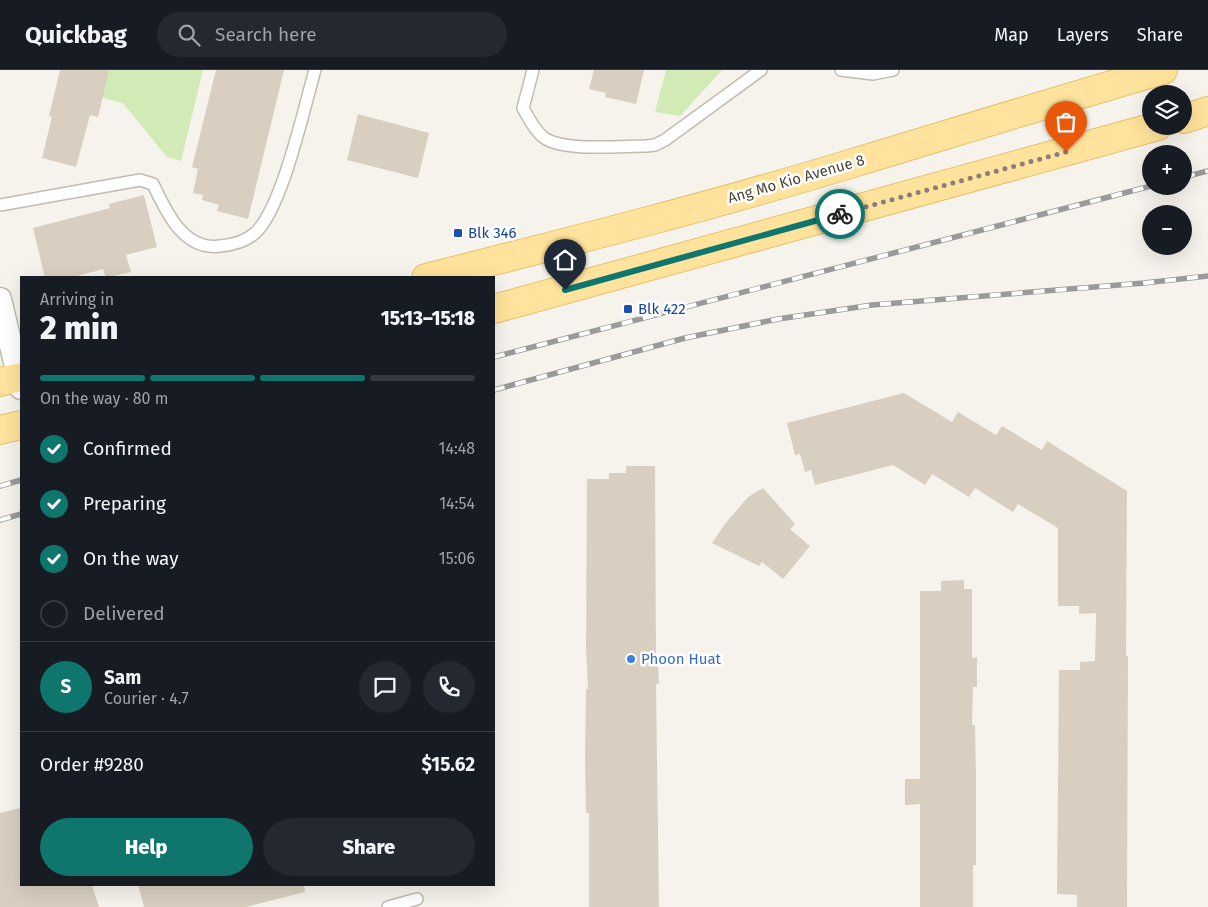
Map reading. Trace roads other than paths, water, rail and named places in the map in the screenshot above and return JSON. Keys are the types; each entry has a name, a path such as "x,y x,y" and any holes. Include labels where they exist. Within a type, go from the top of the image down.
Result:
{"main road":[{"name":"Ang Mo Kio Avenue 8","path":"434,276 562,244 852,164 977,124 1163,70"},
{"path":"1192,117 1208,112"},
{"path":"495,309 1142,130"},
{"path":"0,430 20,425"}],"street":[{"path":"0,299 15,381"}],"lane":[{"path":"0,205 26,202 140,180 153,184 171,220 187,236 210,247 233,245 255,233 271,213 315,70"},
{"path":"533,70 523,108 543,137 568,146 655,145 665,140 761,70"},
{"path":"841,70 873,74 893,70"},
{"path":"388,907 417,899"}],"railway":[{"path":"1192,175 1208,171"},
{"path":"495,357 1142,188"},
{"path":"495,390 685,338 778,319 872,305 1208,276"},
{"path":"0,486 20,480"},
{"path":"0,520 20,514"}],"place":[{"name":"Blk 346","path":"458,233"},
{"name":"Blk 422","path":"628,309"},
{"name":"Phoon Huat","path":"631,659"}]}
